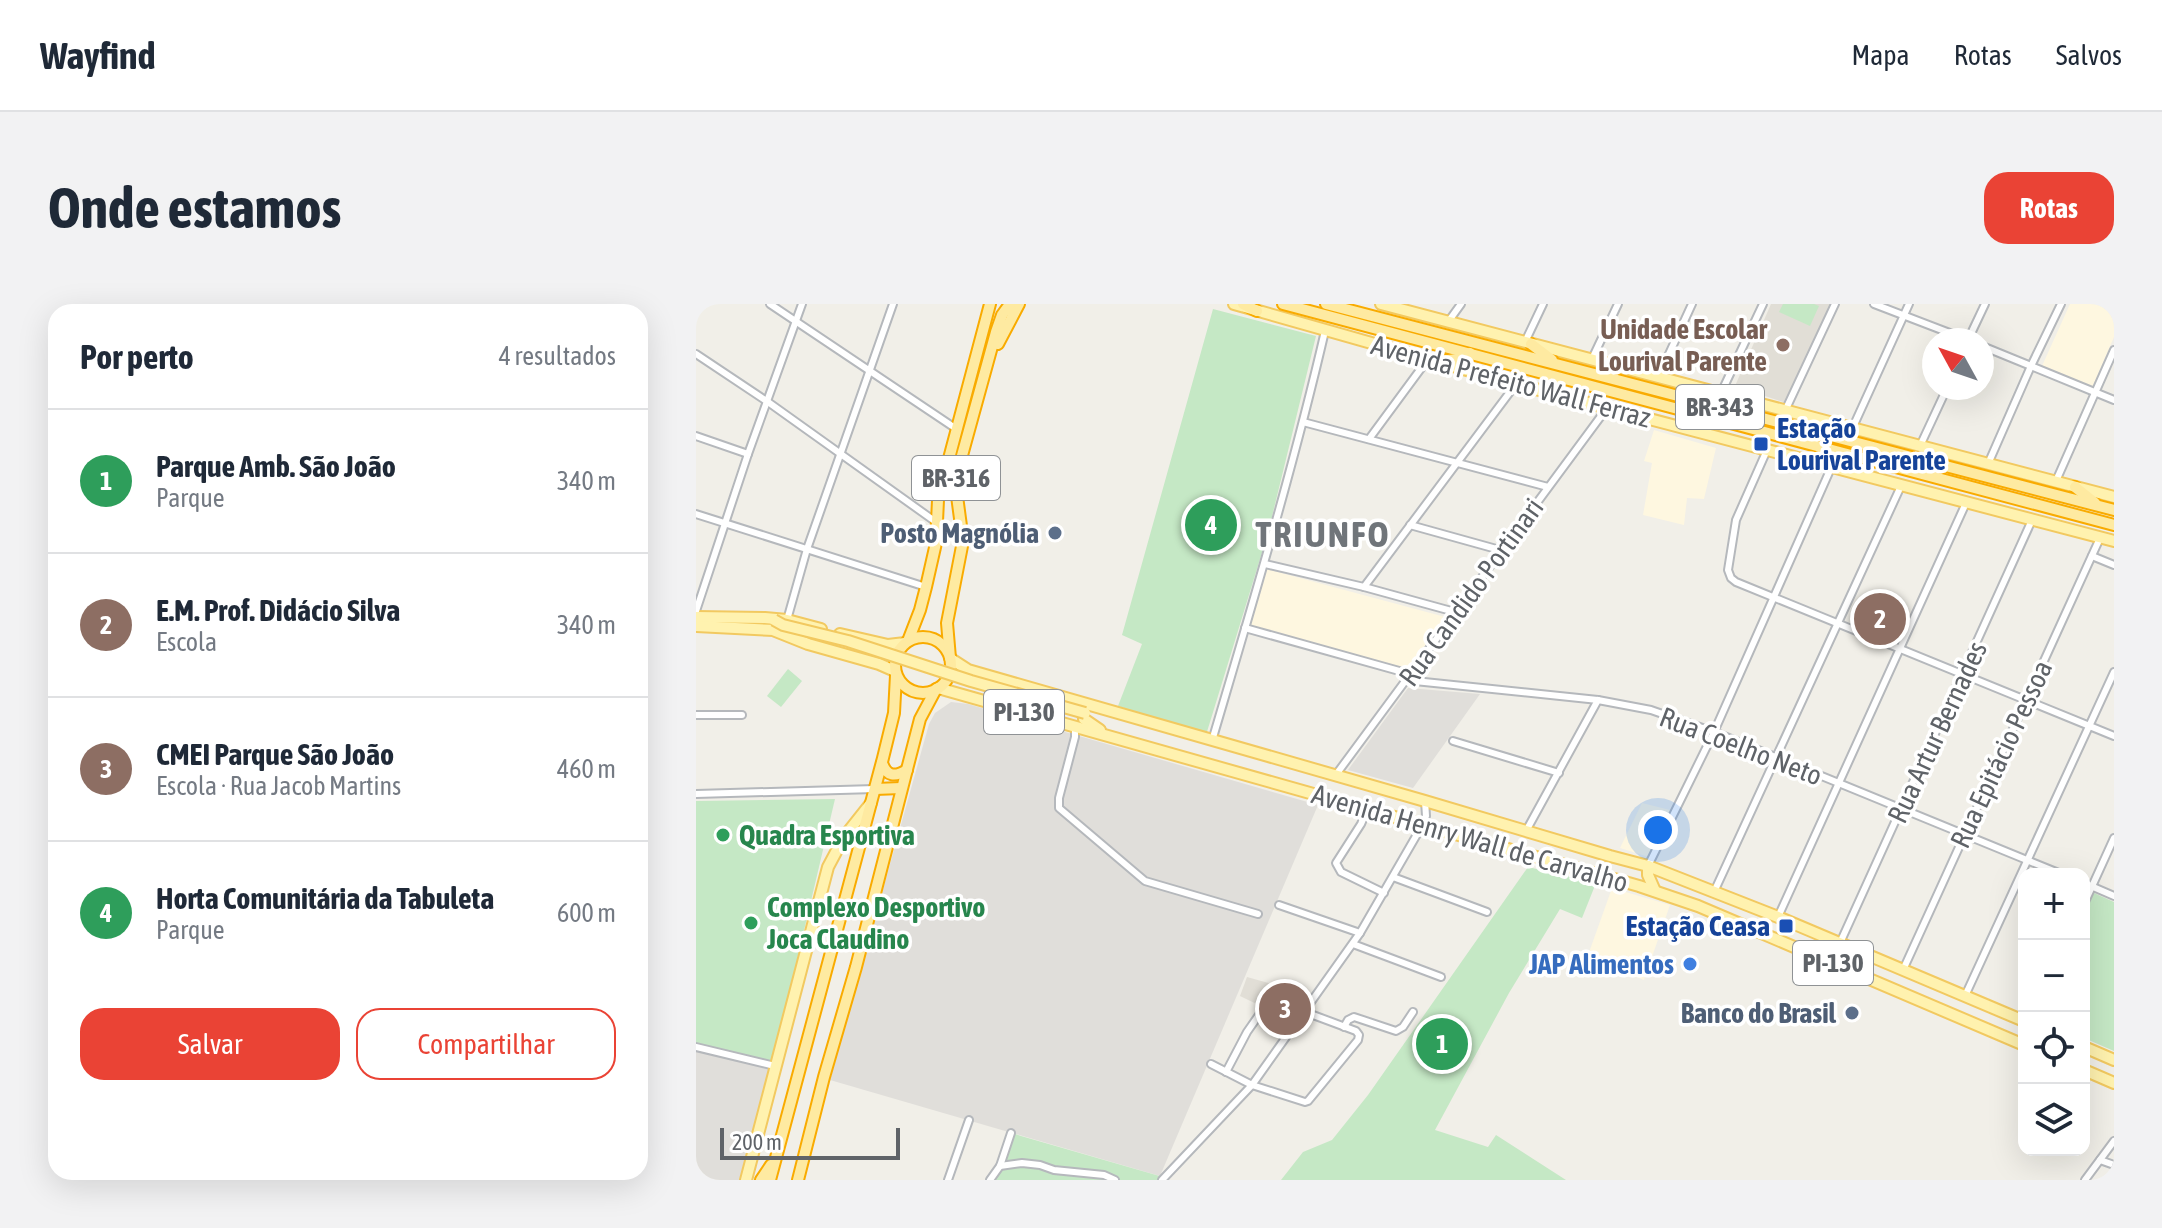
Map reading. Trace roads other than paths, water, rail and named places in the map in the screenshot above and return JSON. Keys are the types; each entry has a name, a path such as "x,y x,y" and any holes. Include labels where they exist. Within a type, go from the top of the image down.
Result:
{"highway":[{"name":"BR-316","path":"770,1180 882,763 894,713 898,677 896,655 909,640 920,610 936,543 941,488 990,304"},
{"name":"BR-316","path":"798,1180 920,719 937,689 949,676 947,623 963,541 955,481 999,321 1010,304"},
{"path":"986,367 1019,304"},
{"path":"1243,304 1257,311"},
{"name":"Avenida Prefeito Wall Ferraz","path":"1283,304 2114,525"},
{"name":"Avenida Prefeito Wall Ferraz","path":"1326,304 2114,510"},
{"path":"1528,343 1557,364"},
{"name":"BR-343","path":"1432,360 1459,359 1470,353"},
{"path":"1946,465 1960,458"},
{"path":"2075,487 2100,507"},
{"name":"Avenida Henry Wall de Carvalho","path":"909,640 926,636 936,640 947,650 950,658"},
{"path":"898,677 918,693 937,689"},
{"path":"882,763 891,775 907,770"},
{"path":"875,789 901,788"},
{"path":"761,1180 776,1157"}],"main road":[{"name":"Avenida Prefeito Wall Ferraz","path":"1234,304 1516,384 2114,541"},
{"name":"Avenida Prefeito Wall Ferraz","path":"1381,304 2114,497"},
{"path":"696,614 747,616 773,625 808,644 879,664 898,677"},
{"path":"696,626 773,625 787,620 888,645 909,640"},
{"path":"773,625 780,630 843,646 1081,719 1114,713"},
{"name":"Avenida Henry Wall de Carvalho","path":"950,658 968,670 1648,866 2018,1018"},
{"name":"PI-130","path":"937,689 1081,719"},
{"name":"Avenida Henry Wall de Carvalho","path":"1081,719 1109,735 1655,891 1698,906 2018,1042"},
{"path":"746,1180 828,867 844,837 871,803"},
{"path":"1648,866 1648,875 1655,891"},
{"path":"2090,1050 2114,1060"},
{"path":"2090,1073 2114,1083"}],"street":[{"path":"770,304 958,430"},
{"path":"696,614 698,593 802,304"},
{"path":"787,620 807,549 893,304"},
{"path":"1448,322 1461,304"},
{"path":"1528,343 1543,304"},
{"path":"1592,360 1618,304"},
{"path":"1663,367 1692,304"},
{"path":"1721,393 1763,304"},
{"path":"1785,411 1835,304"},
{"path":"1874,304 1937,328"},
{"path":"1853,427 1909,304"},
{"path":"1974,328 1985,304"},
{"path":"1988,464 2061,304"},
{"path":"1212,741 1265,564 1325,331"},
{"path":"2056,481 2114,350"},
{"path":"1994,351 2114,400"},
{"path":"696,354 936,522"},
{"path":"1369,439 1432,360"},
{"path":"1364,587 1516,384"},
{"path":"1920,446 1941,400"},
{"name":"Rua Candido Portinari","path":"1335,776 1607,408"},
{"path":"1303,422 1548,487"},
{"path":"696,436 748,454"},
{"path":"1767,450 1736,520 1728,570 1731,578 2114,736"},
{"path":"1648,866 1714,732 1831,468"},
{"path":"1714,892 1901,486"},
{"path":"1778,917 1966,503"},
{"path":"696,514 926,587"},
{"name":"Rua Artur Bernades","path":"1840,943 2032,520"},
{"path":"1410,525 1500,550"},
{"name":"Rua Epitácio Pessoa","path":"1903,970 2100,538"},
{"path":"2092,556 2114,565"},
{"path":"1265,564 1455,612"},
{"name":"Rua Coelho Neto","path":"1245,628 1408,677 1598,700 1651,710 1714,732 2047,868"},
{"path":"1965,996 2114,672"},
{"path":"1526,831 1598,700"},
{"path":"696,715 742,715"},
{"path":"1081,719 1059,808 1148,883 1258,914"},
{"path":"1453,741 1559,773"},
{"path":"696,794 875,789"},
{"path":"1162,1180 1252,1085 1353,944 1423,824 1425,801"},
{"path":"1368,808 1336,863 1341,872 1384,893"},
{"path":"2090,891 2114,838"},
{"path":"1393,877 1487,912"},
{"path":"2092,887 2114,896"},
{"path":"1279,905 1360,933"},
{"path":"1353,944 1441,977"},
{"path":"1226,1072 1261,1012 1268,1011 1296,1024"},
{"path":"1211,1064 1252,1085 1308,1101 1359,1035 1356,1031 1305,1012"},
{"path":"1344,1027 1354,1017 1396,1031 1403,1027 1413,1012"},
{"path":"696,1047 775,1066"},
{"path":"948,1180 969,1120"},
{"path":"990,1180 1000,1166 1011,1133"},
{"path":"2085,1180 2114,1141"},
{"path":"2100,1160 2114,1165"},
{"path":"1000,1166 1022,1163 1040,1165 1054,1170 1104,1175 1115,1180"}],"place":[{"name":"Unidade Escolar Lourival Parente","path":"1783,345"},
{"name":"Estação Lourival Parente","path":"1761,444"},
{"name":"Horta Comunitária da Tabuleta","path":"1211,525"},
{"name":"Posto Magnólia","path":"1055,533"},
{"name":"E.M. Prof. Didácio Silva","path":"1880,619"},
{"name":"Quadra Esportiva","path":"723,835"},
{"name":"Complexo Desportivo Joca Claudino","path":"751,923"},
{"name":"Estação Ceasa","path":"1786,926"},
{"name":"JAP Alimentos","path":"1690,964"},
{"name":"CMEI Parque São João","path":"1285,1009"},
{"name":"Banco do Brasil","path":"1852,1013"},
{"name":"Parque Amb. São João","path":"1442,1044"}],"district":[{"name":"TRIUNFO","path":"1323,534"}]}
